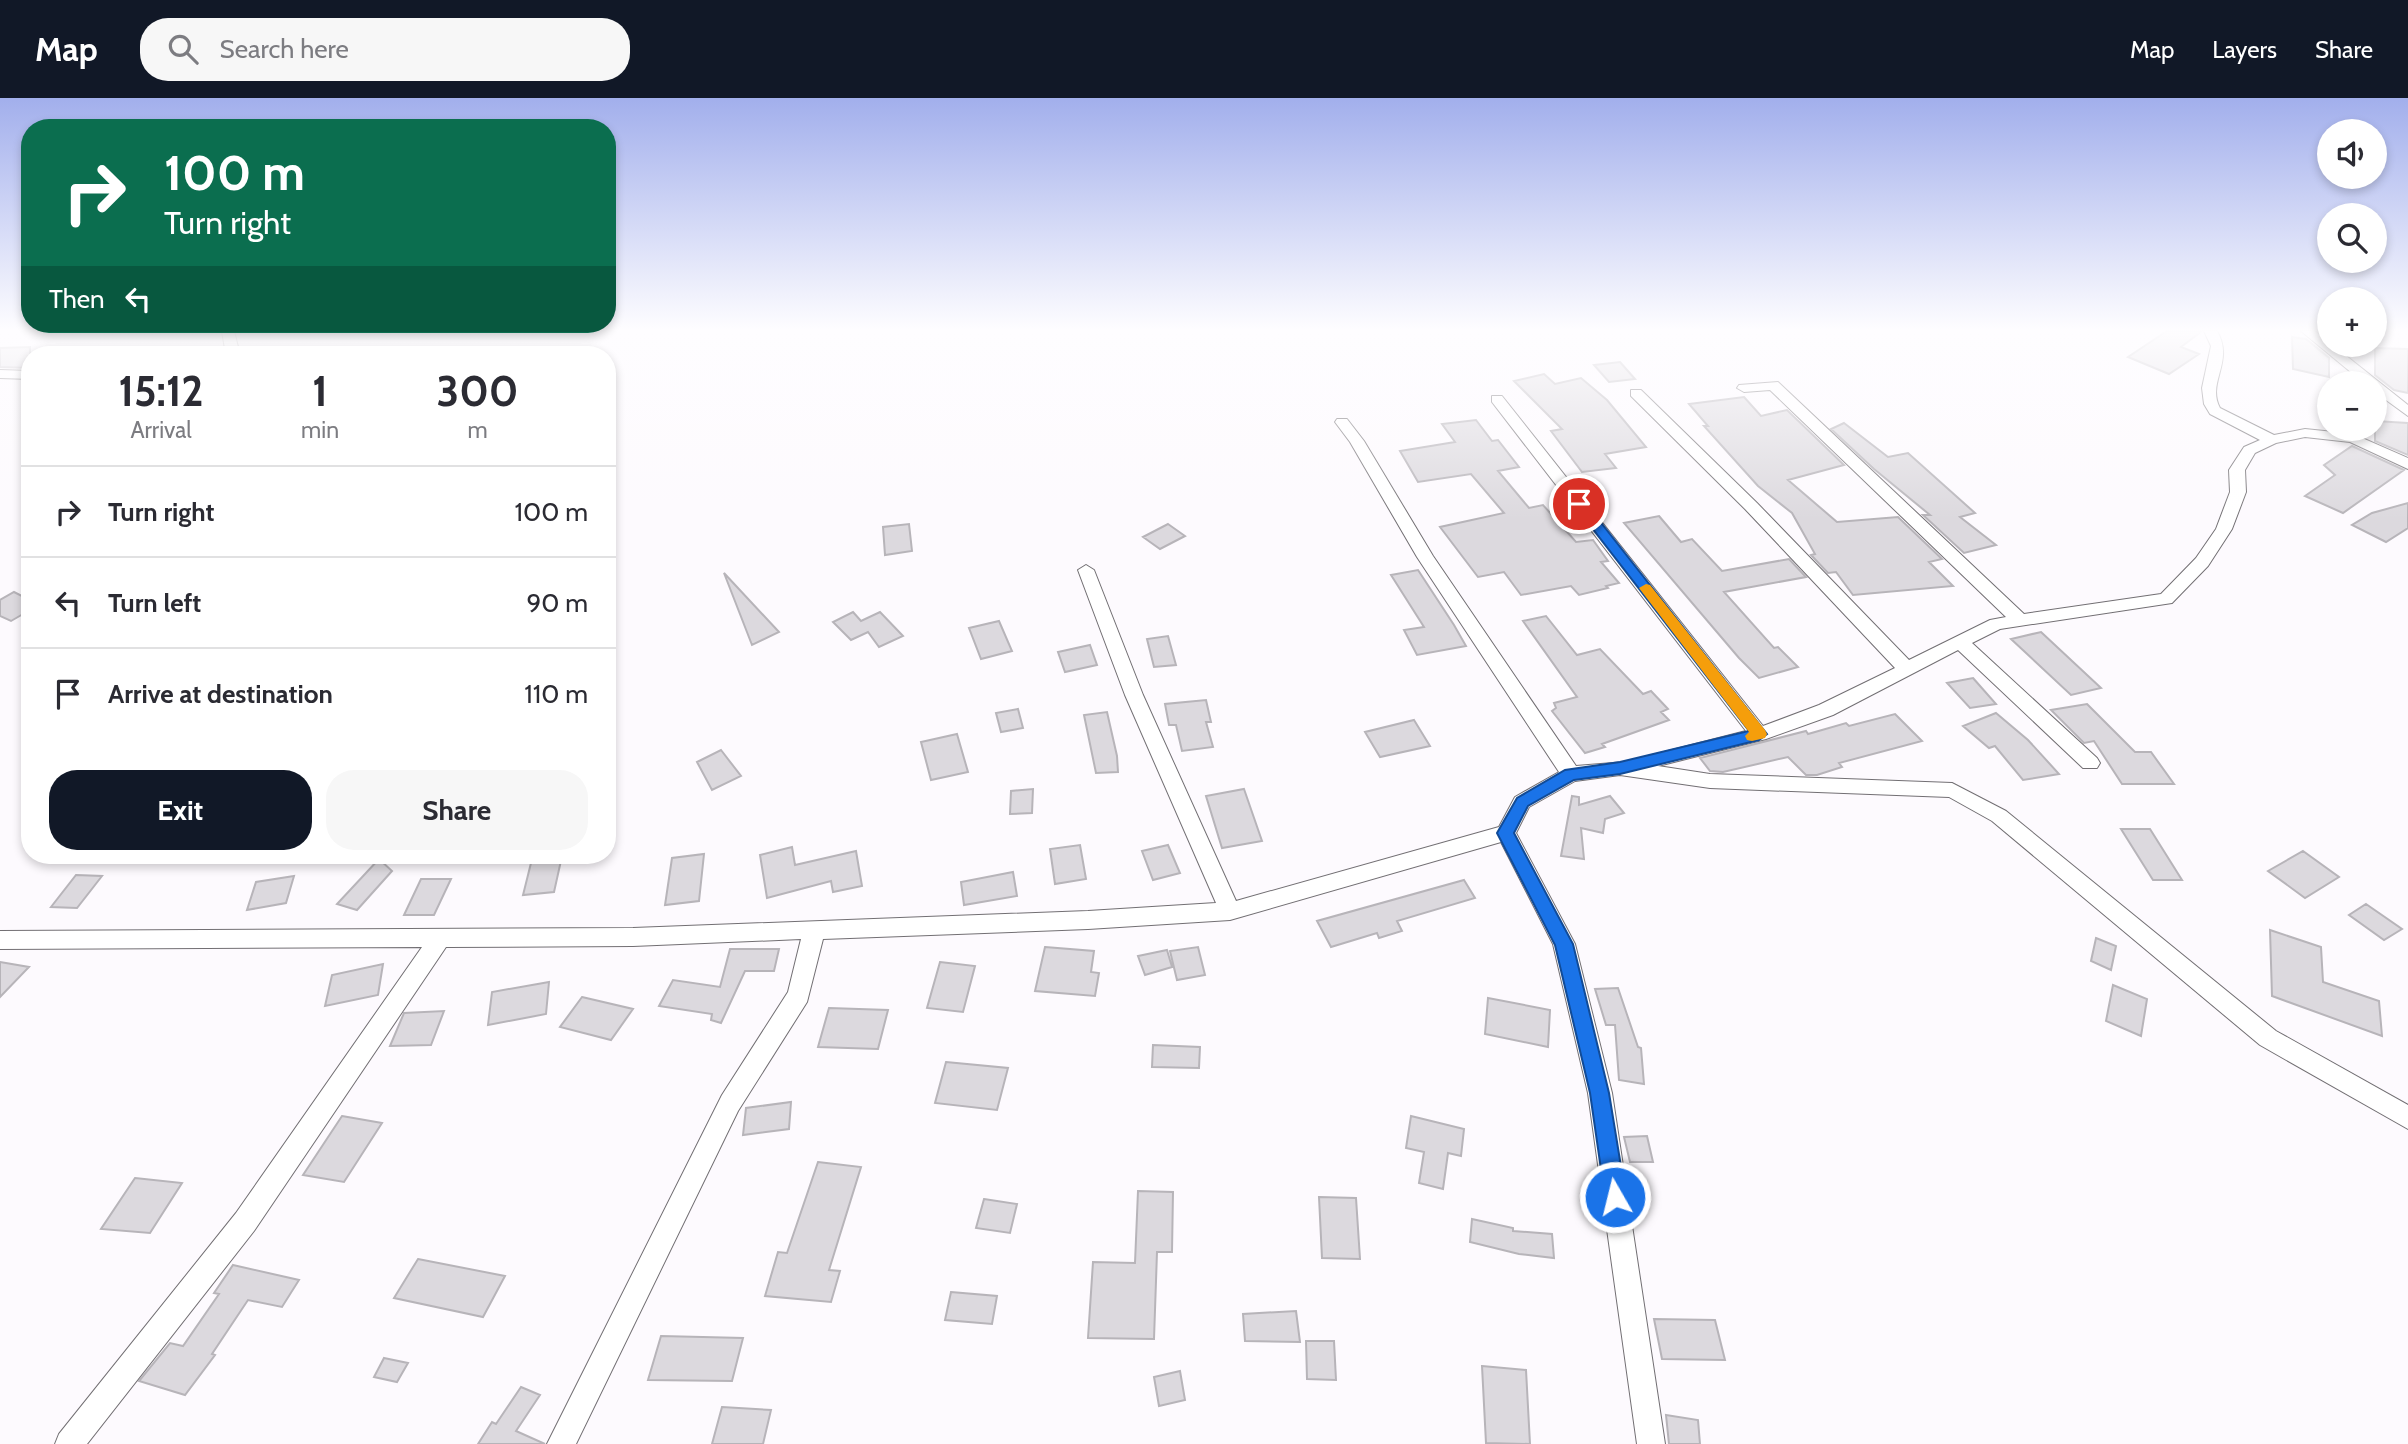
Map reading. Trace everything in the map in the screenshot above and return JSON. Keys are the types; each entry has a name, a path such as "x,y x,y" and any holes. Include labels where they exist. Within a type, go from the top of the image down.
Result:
{"street":[{"path":"1637,394 1751,506 1906,668"},
{"path":"1783,394 2021,621"},
{"path":"2209,394 2210,406 2215,411 2272,440"},
{"path":"2387,395 2408,412"},
{"path":"1497,399 1759,734"},
{"path":"1342,422 1357,442 1425,557 1571,774"},
{"path":"0,940 633,937 1230,911 1506,833 1522,802 1571,774 1620,768 1759,734 1826,710 1996,624 2165,599 2202,562 2224,528 2238,492 2237,470 2249,450 2272,440 2305,433 2317,434"},
{"path":"2359,441 2408,464"},
{"path":"2370,441 2408,448"},
{"path":"1086,570 1134,695 1230,911"},
{"path":"1960,642 2090,763"},
{"path":"1620,768 1710,781 1952,790 1998,816 2268,1038 2408,1118"},
{"path":"1506,833 1564,944 1597,1080 1651,1444"},
{"path":"561,1444 730,1103 799,995 814,930"},
{"path":"69,1444 245,1222 440,938"}],"building":[{"path":"1527,394 1600,394 1646,447 1605,454 1616,468 1582,472 1551,431 1562,429"},
{"path":"1744,397 1761,416 1787,410 1844,465 1788,480 1837,522 1898,517 1942,559 1929,562 1953,586 1853,595 1836,572 1828,573 1811,555 1815,554 1792,513 1758,486 1704,426 1708,426 1689,404"},
{"path":"1476,420 1492,441 1498,440 1519,467 1498,471 1529,508 1543,505 1576,542 1593,540 1608,561 1601,562 1619,583 1579,595 1571,586 1521,595 1504,572 1478,577 1440,527 1504,513 1471,474 1418,482 1400,451 1455,442 1442,424"},
{"path":"2387,422 2408,423 2408,455 2375,441 2387,441"},
{"path":"1844,423 1888,457 1908,453 1975,513 1960,517 1996,545 1964,553 1923,515 1930,515 1831,429"},
{"path":"2352,446 2404,470 2343,513 2305,496 2335,475 2324,465"},
{"path":"2408,503 2408,528 2386,542 2352,525 2372,513"},
{"path":"1659,516 1681,542 1692,539 1722,571 1789,559 1806,577 1724,592 1774,648 1778,647 1798,667 1759,678 1739,658 1624,523"},
{"path":"909,524 912,551 885,555 883,527"},
{"path":"1168,524 1185,536 1160,549 1143,537"},
{"path":"1418,570 1466,646 1417,655 1404,630 1424,627 1391,575"},
{"path":"724,573 779,632 752,645"},
{"path":"14,592 21,596 21,615 11,621 0,616 0,600"},
{"path":"853,612 861,621 880,612 903,636 879,647 868,632 851,640 833,622"},
{"path":"1546,616 1577,655 1600,649 1643,694 1651,691 1668,709 1661,712 1669,720 1602,744 1605,747 1585,753 1552,711 1556,708 1554,703 1577,697 1523,621"},
{"path":"999,621 1012,651 981,659 969,628"},
{"path":"2041,632 2101,688 2071,695 2011,639"},
{"path":"1168,636 1176,665 1154,667 1147,639"},
{"path":"1090,645 1097,665 1065,672 1058,652"},
{"path":"1973,678 1996,704 1970,708 1947,683"},
{"path":"1206,700 1211,722 1206,722 1213,747 1182,751 1176,725 1169,725 1165,704"},
{"path":"2087,704 2135,752 2151,752 2174,784 2122,784 2094,741 2084,743 2051,710"},
{"path":"1018,709 1023,728 1001,732 996,713"},
{"path":"1107,712 1118,772 1096,773 1084,715"},
{"path":"1996,713 2028,740 2059,774 2023,780 1995,746 1989,748 1963,726"},
{"path":"1895,714 1922,741 1839,763 1842,767 1817,775 1806,775 1788,757 1723,772 1710,771 1700,758 1806,731 1808,734 1846,723 1849,726"},
{"path":"1414,720 1430,746 1380,757 1365,732"},
{"path":"957,734 968,772 931,780 921,742"},
{"path":"721,750 741,776 712,790 697,762"},
{"path":"1033,789 1032,813 1010,814 1011,791"},
{"path":"1244,789 1262,841 1222,848 1206,796"},
{"path":"1572,796 1579,797 1579,805 1610,796 1624,813 1605,819 1603,833 1581,828 1584,859 1561,856"},
{"path":"2121,829 2150,829 2182,880 2153,880"},
{"path":"1080,845 1086,879 1055,884 1050,849"},
{"path":"1168,845 1180,873 1153,880 1142,851"},
{"path":"792,847 795,865 856,851 862,886 833,892 831,881 767,898 760,855"},
{"path":"2303,851 2339,877 2305,898 2268,871"},
{"path":"704,854 699,901 665,905 672,858"},
{"path":"374,864 384,864 392,871 357,910 337,904"},
{"path":"531,864 560,864 554,892 523,895"},
{"path":"1013,872 1017,896 964,905 961,882"},
{"path":"76,875 102,876 77,908 51,907"},
{"path":"294,876 286,903 247,910 256,882"},
{"path":"421,879 451,879 434,915 404,915"},
{"path":"1464,880 1475,898 1397,921 1402,931 1379,938 1377,933 1331,947 1317,921"},
{"path":"2366,904 2402,929 2384,940 2349,915"},
{"path":"2270,930 2321,947 2323,982 2379,1001 2382,1036 2272,996"},
{"path":"2096,938 2116,946 2111,970 2091,961"},
{"path":"1045,947 1094,951 1091,972 1099,973 1095,996 1035,991"},
{"path":"1198,947 1205,975 1177,980 1170,951"},
{"path":"730,949 779,949 774,971 745,971 721,1023 711,1020 712,1014 659,1006 673,980 720,987"},
{"path":"1167,950 1172,967 1145,975 1138,956"},
{"path":"0,962 29,967 0,997"},
{"path":"940,962 975,966 963,1012 927,1008"},
{"path":"383,964 378,995 325,1006 332,975"},
{"path":"549,982 546,1014 488,1025 492,992"},
{"path":"2113,985 2147,999 2141,1036 2106,1021"},
{"path":"1618,988 1638,1047 1641,1048 1644,1084 1619,1080 1615,1025 1606,1025 1595,989"},
{"path":"582,997 633,1009 611,1040 560,1027"},
{"path":"1488,998 1550,1010 1548,1047 1485,1034"},
{"path":"829,1008 888,1010 878,1049 818,1047"},
{"path":"444,1011 431,1045 390,1046 404,1013"},
{"path":"1153,1045 1200,1047 1199,1068 1152,1067"},
{"path":"946,1062 1008,1068 997,1110 935,1103"},
{"path":"791,1102 789,1129 743,1135 746,1108"},
{"path":"342,1116 382,1123 344,1182 303,1175"},
{"path":"1411,1116 1464,1129 1461,1156 1448,1153 1443,1189 1419,1183 1424,1152 1406,1148"},
{"path":"1647,1136 1653,1162 1630,1162 1624,1137"},
{"path":"818,1162 861,1167 829,1270 840,1271 831,1302 765,1296 778,1252 787,1253"},
{"path":"135,1178 182,1183 150,1233 101,1229"},
{"path":"1138,1191 1173,1192 1172,1252 1157,1252 1154,1339 1088,1338 1093,1262 1135,1263"},
{"path":"1319,1197 1356,1198 1360,1259 1322,1258"},
{"path":"984,1199 1017,1204 1010,1233 976,1228"},
{"path":"1472,1219 1513,1228 1513,1231 1552,1234 1554,1258 1519,1254 1470,1242"},
{"path":"418,1259 505,1276 483,1317 394,1298"},
{"path":"233,1265 299,1280 282,1307 248,1300 212,1354 215,1355 185,1395 139,1381 170,1343 183,1346 219,1294 214,1293"},
{"path":"951,1292 997,1296 992,1324 945,1320"},
{"path":"1296,1311 1300,1342 1245,1341 1243,1314"},
{"path":"1654,1319 1715,1320 1725,1360 1662,1359"},
{"path":"661,1336 743,1338 732,1381 648,1380"},
{"path":"1306,1341 1334,1341 1336,1380 1307,1379"},
{"path":"384,1358 408,1363 397,1382 374,1377"},
{"path":"1482,1366 1526,1370 1530,1444 1486,1443"},
{"path":"1180,1371 1185,1400 1159,1406 1154,1377"},
{"path":"521,1387 540,1395 516,1431 545,1444 478,1444 492,1422 496,1424"},
{"path":"722,1407 771,1410 763,1444 712,1444"},
{"path":"1666,1415 1698,1420 1700,1444 1669,1444"}],"slow traffic":[{"path":"1646,588 1759,734 1752,736"}],"route":[{"path":"1579,504 1759,734 1620,768 1571,774 1522,802 1506,833 1564,944 1600,1093 1615,1197"}]}
